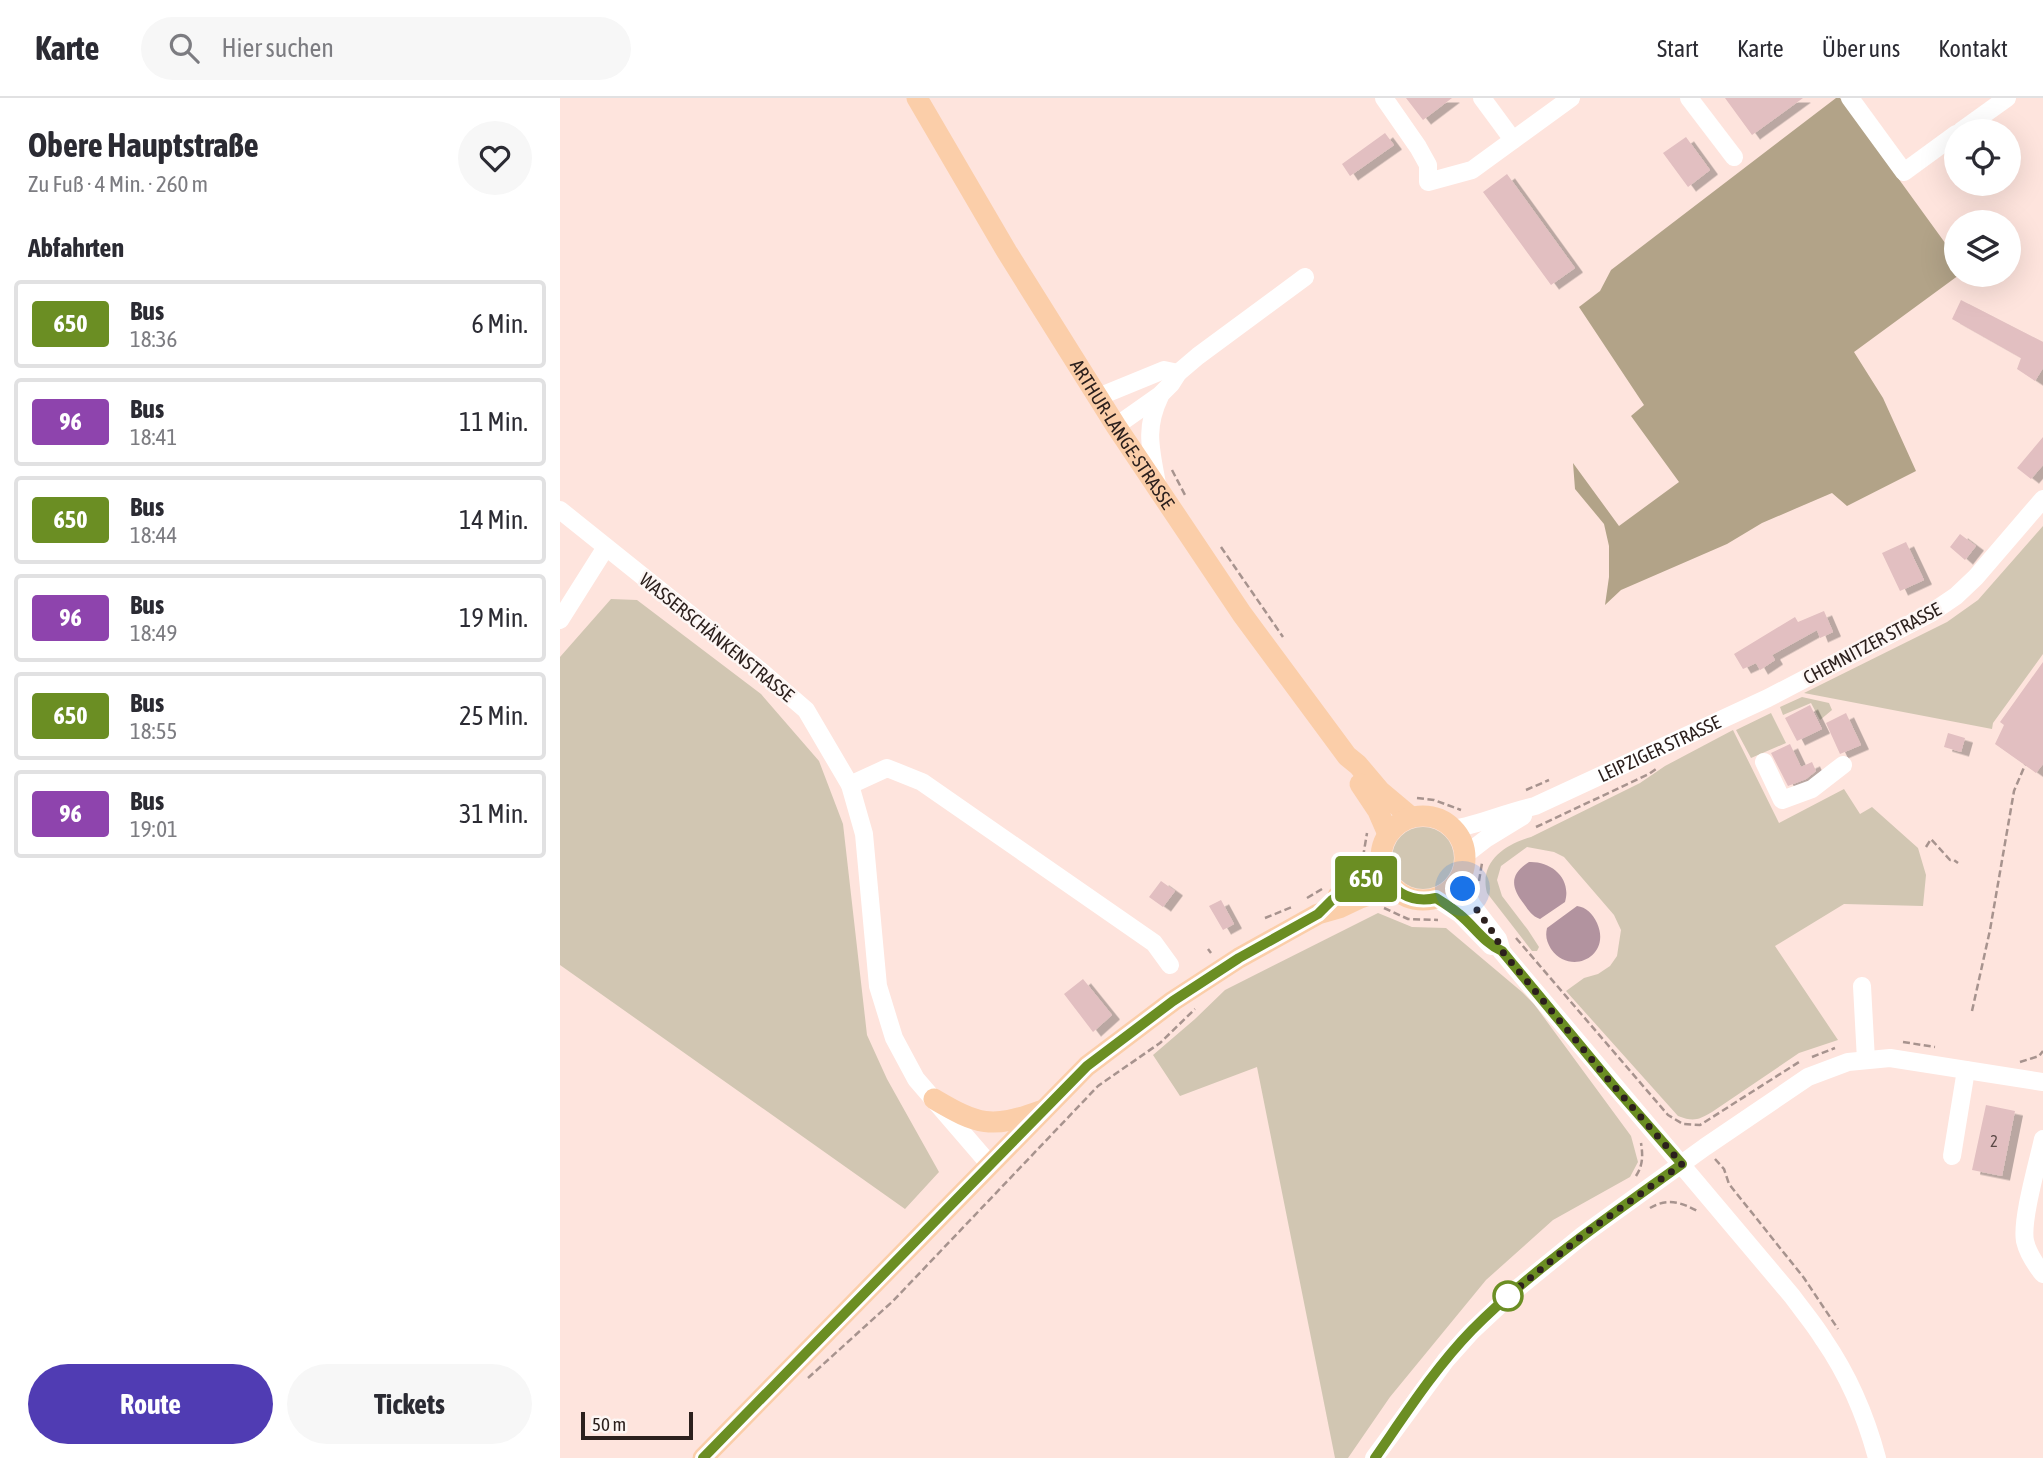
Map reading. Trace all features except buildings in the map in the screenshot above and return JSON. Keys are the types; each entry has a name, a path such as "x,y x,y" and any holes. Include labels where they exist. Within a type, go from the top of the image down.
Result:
{"main road":[{"name":"ARTHUR-LANGE-STRASSE","path":"917,98 1007,252 1116,426 1242,614 1347,756 1380,791 1413,808"},
{"name":"ARTHUR-LANGE-STRASSE","path":"1347,756 1350,770 1378,811 1388,834"},
{"path":"1413,808 1422,815 1446,822 1457,820 1462,842 1474,858 1464,868 1468,882 1427,900 1402,895 1392,887 1381,866 1381,854 1388,834 1413,808"},
{"path":"1367,888 1381,866"},
{"path":"703,1458 1087,1066 1173,1001 1311,907 1367,888 1392,887"},
{"path":"934,1099 982,1122 1000,1123 1042,1111"}],"street":[{"path":"1384,98 1428,165 1429,182 1472,170 1571,98"},
{"path":"1689,98 1734,158"},
{"path":"1850,98 1904,172 1944,143"},
{"path":"1978,119 2007,98"},
{"path":"1489,100 1513,140"},
{"path":"1116,426 1160,395 1178,373 1198,356 1305,277"},
{"path":"1098,397 1164,370 1178,373"},
{"path":"1158,488 1149,432 1153,411 1160,395"},
{"name":"CHEMNITZER STRASSE","path":"1783,691 1931,613 1956,596 2043,499"},
{"name":"WASSERSCHÄNKENSTRASSE","path":"560,510 806,710 850,785 864,834 878,986 894,1038 916,1079 990,1166"},
{"path":"560,620 606,547"},
{"name":"LEIPZIGER STRASSE","path":"1457,820 1480,824 1516,810 1535,806 1783,691"},
{"path":"1764,762 1782,800 1812,789 1843,765"},
{"path":"850,785 887,768 922,782 1154,943 1170,965"},
{"name":"LEIPZIGER STRASSE","path":"1474,858 1487,838 1520,820 1535,806"},
{"path":"1468,882 1472,905 1498,939 1502,951 1792,1296 1824,1339 1855,1397 1877,1458"},
{"path":"1436,898 1460,914 1492,947 1502,951"},
{"path":"1862,986 1866,1060"},
{"path":"1374,1458 1446,1360 1502,1302 1583,1235 1808,1077 1848,1062 1890,1058 2043,1083"},
{"path":"1952,1156 1966,1070"},
{"path":"2043,1139 2026,1216 2025,1239 2031,1258 2043,1274"}],"path":[{"path":"1168,463 1188,501"},
{"path":"1219,545 1288,644"},
{"path":"1972,1011 1990,930 2014,791 2025,765"},
{"path":"1532,829 1657,768"},
{"path":"1524,791 1549,780"},
{"path":"1413,808 1434,800 1457,820"},
{"path":"1378,811 1368,820 1363,857 1355,870 1377,907 1408,919 1443,920"},
{"path":"1926,847 1931,839 1950,860 1958,863"},
{"path":"1468,882 1480,868 1474,858"},
{"path":"1311,907 1329,886"},
{"path":"1265,918 1293,906"},
{"path":"1513,934 1668,1115 1683,1124 1700,1125 1795,1064 1838,1048"},
{"path":"806,1380 893,1301 1098,1086 1168,1036 1200,1004"},
{"path":"1164,1032 1168,1036"},
{"path":"1900,1042 1938,1048"},
{"path":"2010,1061 2021,1062 2039,1056 2043,1051"},
{"path":"1133,1055 1136,1059"},
{"path":"1646,1211 1656,1205 1681,1202 1705,1216"}],"shaded area":[{"path":"1836,98 1840,98 1944,241 1944,286 1854,352 1883,398 1916,471 1847,506 1832,493 1762,523 1727,544 1621,590 1605,605 1609,546 1604,524 1575,489 1573,463 1619,526 1679,482 1631,416 1644,405 1579,307 1600,291 1611,270"},
{"path":"2043,526 2043,654 1993,723 1992,729 1804,693 1947,622 1978,600"},
{"path":"611,599 637,600 761,694 819,761 843,824 867,1035 887,1079 939,1172 905,1209 560,965 560,657"},
{"path":"1802,697 1829,703 1832,710 1820,720 1811,703 1783,715 1780,707"},
{"path":"1771,713 1786,743 1751,758 1736,730"},
{"path":"1733,730 1779,823 1844,789 1860,814 1872,807 1918,848 1926,875 1923,906 1844,904 1775,946 1838,1040 1799,1053 1712,1112 1692,1119 1678,1116 1566,991 1584,978 1598,974 1610,966 1617,956 1621,930 1614,915 1564,857 1554,852 1527,847 1501,866 1497,880 1502,896 1539,947 1537,951 1532,951 1487,893 1485,882 1490,864 1503,850 1640,783 1665,766"},
{"path":"1417,827 1429,827 1445,836 1452,846 1452,870 1445,880 1429,889 1417,889 1406,884 1397,875 1392,864 1392,852 1397,841 1406,832"},
{"path":"1529,862 1545,864 1552,868 1565,885 1565,902 1540,919 1529,911 1515,887 1515,877"},
{"path":"1577,906 1591,914 1600,935 1599,945 1594,953 1578,962 1559,957 1551,949 1546,931"},
{"path":"1378,913 1412,927 1446,928 1522,992 1534,1004 1631,1136 1638,1162 1630,1177 1553,1220 1486,1280 1390,1397 1348,1458 1335,1458 1257,1067 1180,1096 1153,1055 1225,990"}],"bus line":[{"name":"650","path":"703,1458 1087,1066 1173,1001 1239,958 1318,914 1332,900 1381,866 1392,887 1402,895 1414,899 1436,898 1460,914 1492,947 1502,951 1682,1164 1583,1235 1502,1302 1446,1360 1375,1458"}],"route":[{"path":"1463,889 1498,939 1502,951 1682,1164 1583,1235 1508,1296"}]}
